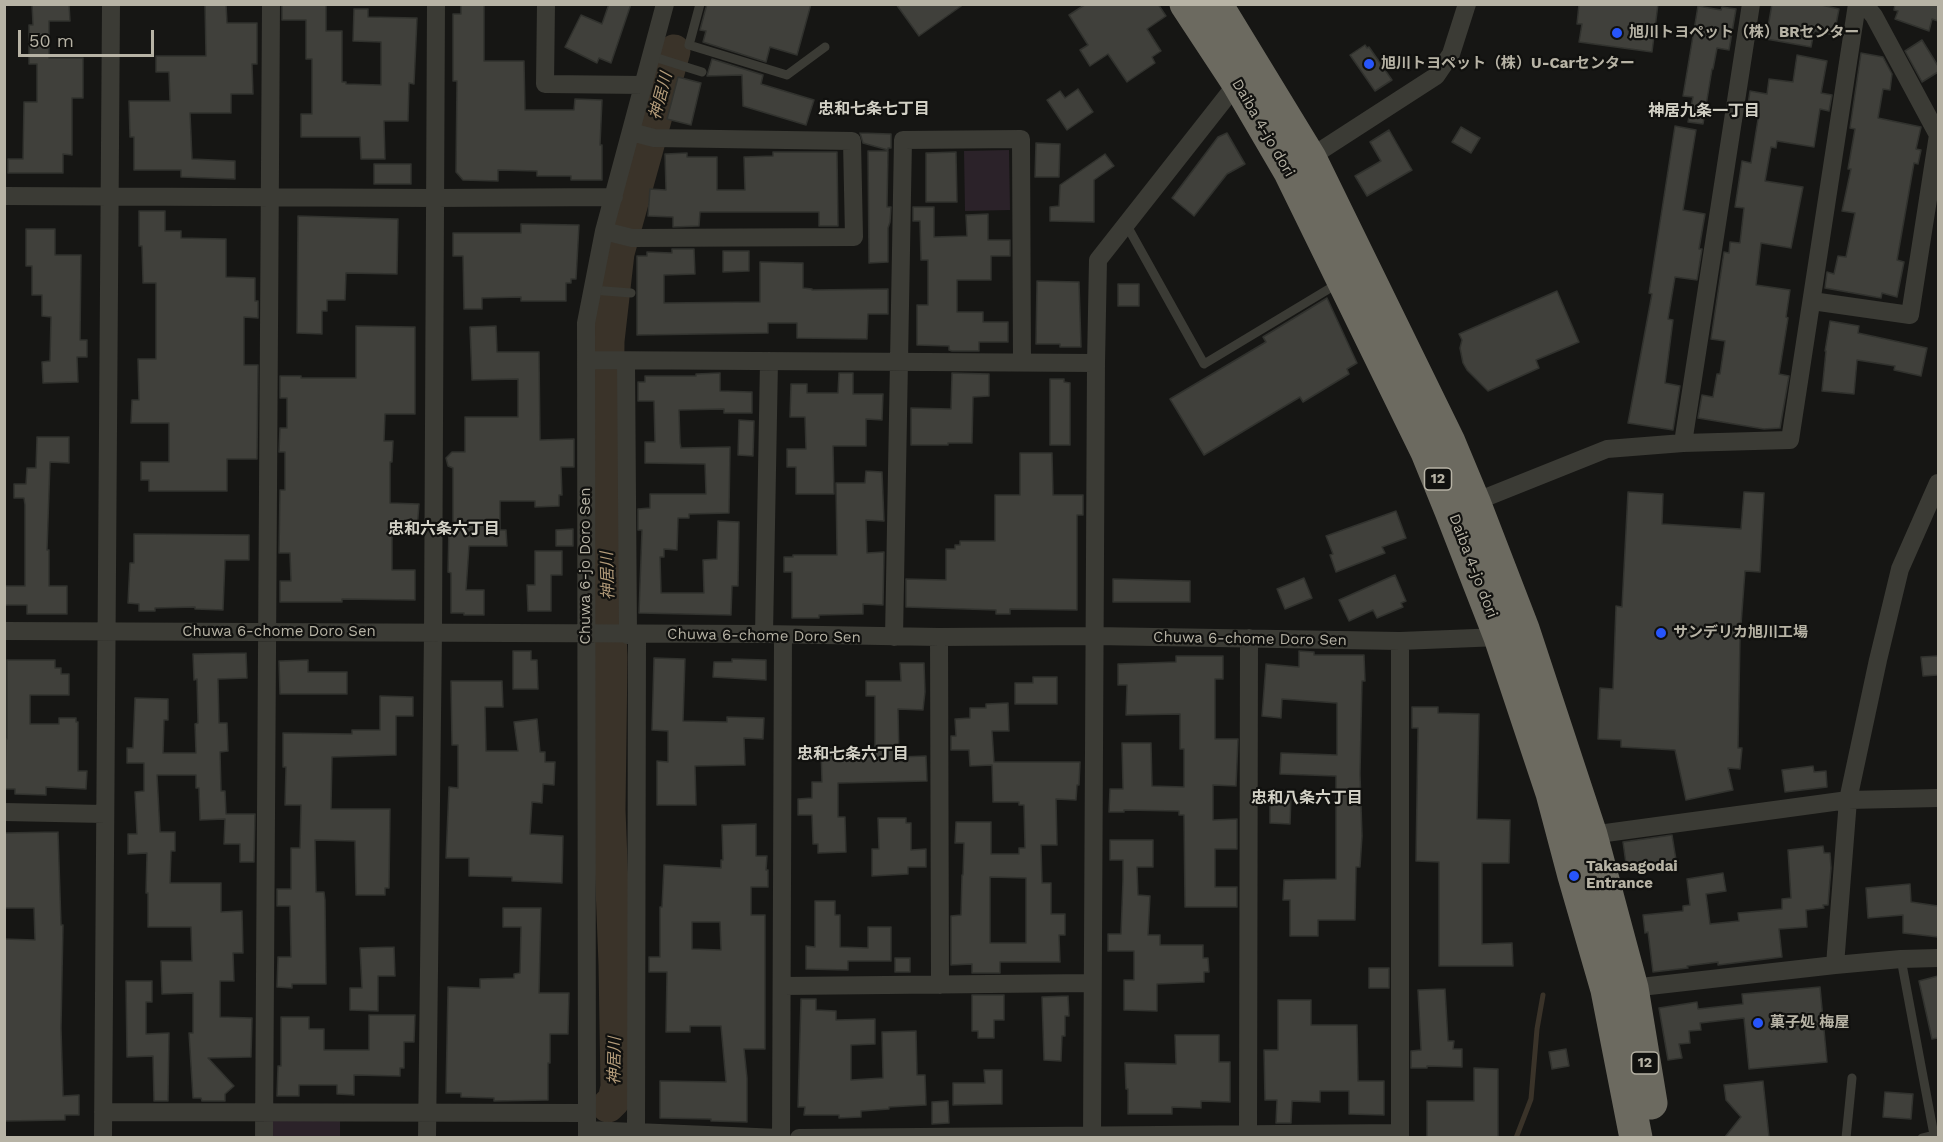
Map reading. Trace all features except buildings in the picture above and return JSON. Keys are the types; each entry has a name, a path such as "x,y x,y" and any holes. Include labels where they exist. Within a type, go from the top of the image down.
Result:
{"highway":[{"name":"Daiba 4-jo dori","path":"1186,4 1245,73"},
{"name":"Daiba 4-jo dori","path":"1216,4 1245,73 1300,165 1353,275 1427,452 1463,506 1591,835 1619,989 1636,1137"},
{"name":"Daiba 4-jo dori","path":"1512,633 1574,876 1619,989 1658,1137"}],"street":[{"path":"103,1137 111,4"},
{"path":"264,1137 271,4"},
{"path":"427,1137 436,4"},
{"path":"546,4 545,84 644,85"},
{"name":"Chuwa 6-jo Doro Sen","path":"587,1127 615,635 607,361 586,323 598,290 614,197 642,135 644,85 656,58 665,4"},
{"path":"1300,165 1436,76 1451,54 1467,4"},
{"path":"1683,443 1751,4"},
{"path":"1463,506 1607,449 1683,443 1790,440 1857,4"},
{"path":"1812,301 1910,315 1938,135 1874,16 1864,4"},
{"path":"1092,1137 1095,363 1098,260 1245,73"},
{"path":"608,232 632,238 854,237 852,141 642,135"},
{"path":"894,637 903,140 1021,139 1022,362"},
{"path":"4,196 614,197"},
{"path":"636,1132 615,635 607,361 1095,363"},
{"path":"764,634 769,362"},
{"path":"1835,965 1848,800 1900,569 1938,483"},
{"name":"Chuwa 6-chome Doro Sen","path":"4,631 764,634 894,637 1095,636 1400,641 1512,633"},
{"path":"104,1112 428,1113 636,1132 781,1137 783,635"},
{"path":"939,637 940,985"},
{"path":"1248,1136 1250,638"},
{"path":"799,1137 1400,1135 1400,641"},
{"path":"1591,835 1848,800 1938,798"},
{"path":"4,812 105,814"},
{"path":"1619,989 1835,965 1938,958"},
{"path":"783,986 1092,984"}],"lane":[{"path":"700,4 689,45 787,75 825,47"},
{"path":"656,58 702,72"},
{"path":"1126,224 1204,364 1353,275"},
{"path":"598,290 627,293"},
{"path":"1901,959 1934,1135 1922,1137"},
{"path":"1846,1137 1852,1078"}],"shaded area":[{"path":"1009,150 1010,210 965,211 964,151"},
{"path":"340,1113 340,1137 264,1137 264,1114"}],"waterway":[{"name":"神居川","path":"608,1106 614,1100 617,1087 609,810 611,658 606,534 608,341 618,253 674,51"},
{"path":"1516,1138 1531,1099 1537,1029 1543,995"}],"place":[{"name":"旭川トヨペット（株）BRセンター","path":"1617,33"},
{"name":"旭川トヨペット（株）U-Carセンター","path":"1369,64"},
{"name":"サンデリカ旭川工場","path":"1661,633"},
{"name":"Takasagodai Entrance","path":"1574,876"},
{"name":"菓子処 梅屋","path":"1758,1023"}],"district":[{"name":"忠和七条七丁目","path":"874,109"},
{"name":"神居九条一丁目","path":"1704,111"},
{"name":"忠和六条六丁目","path":"444,529"},
{"name":"忠和七条六丁目","path":"853,754"},
{"name":"忠和八条六丁目","path":"1307,798"}]}
